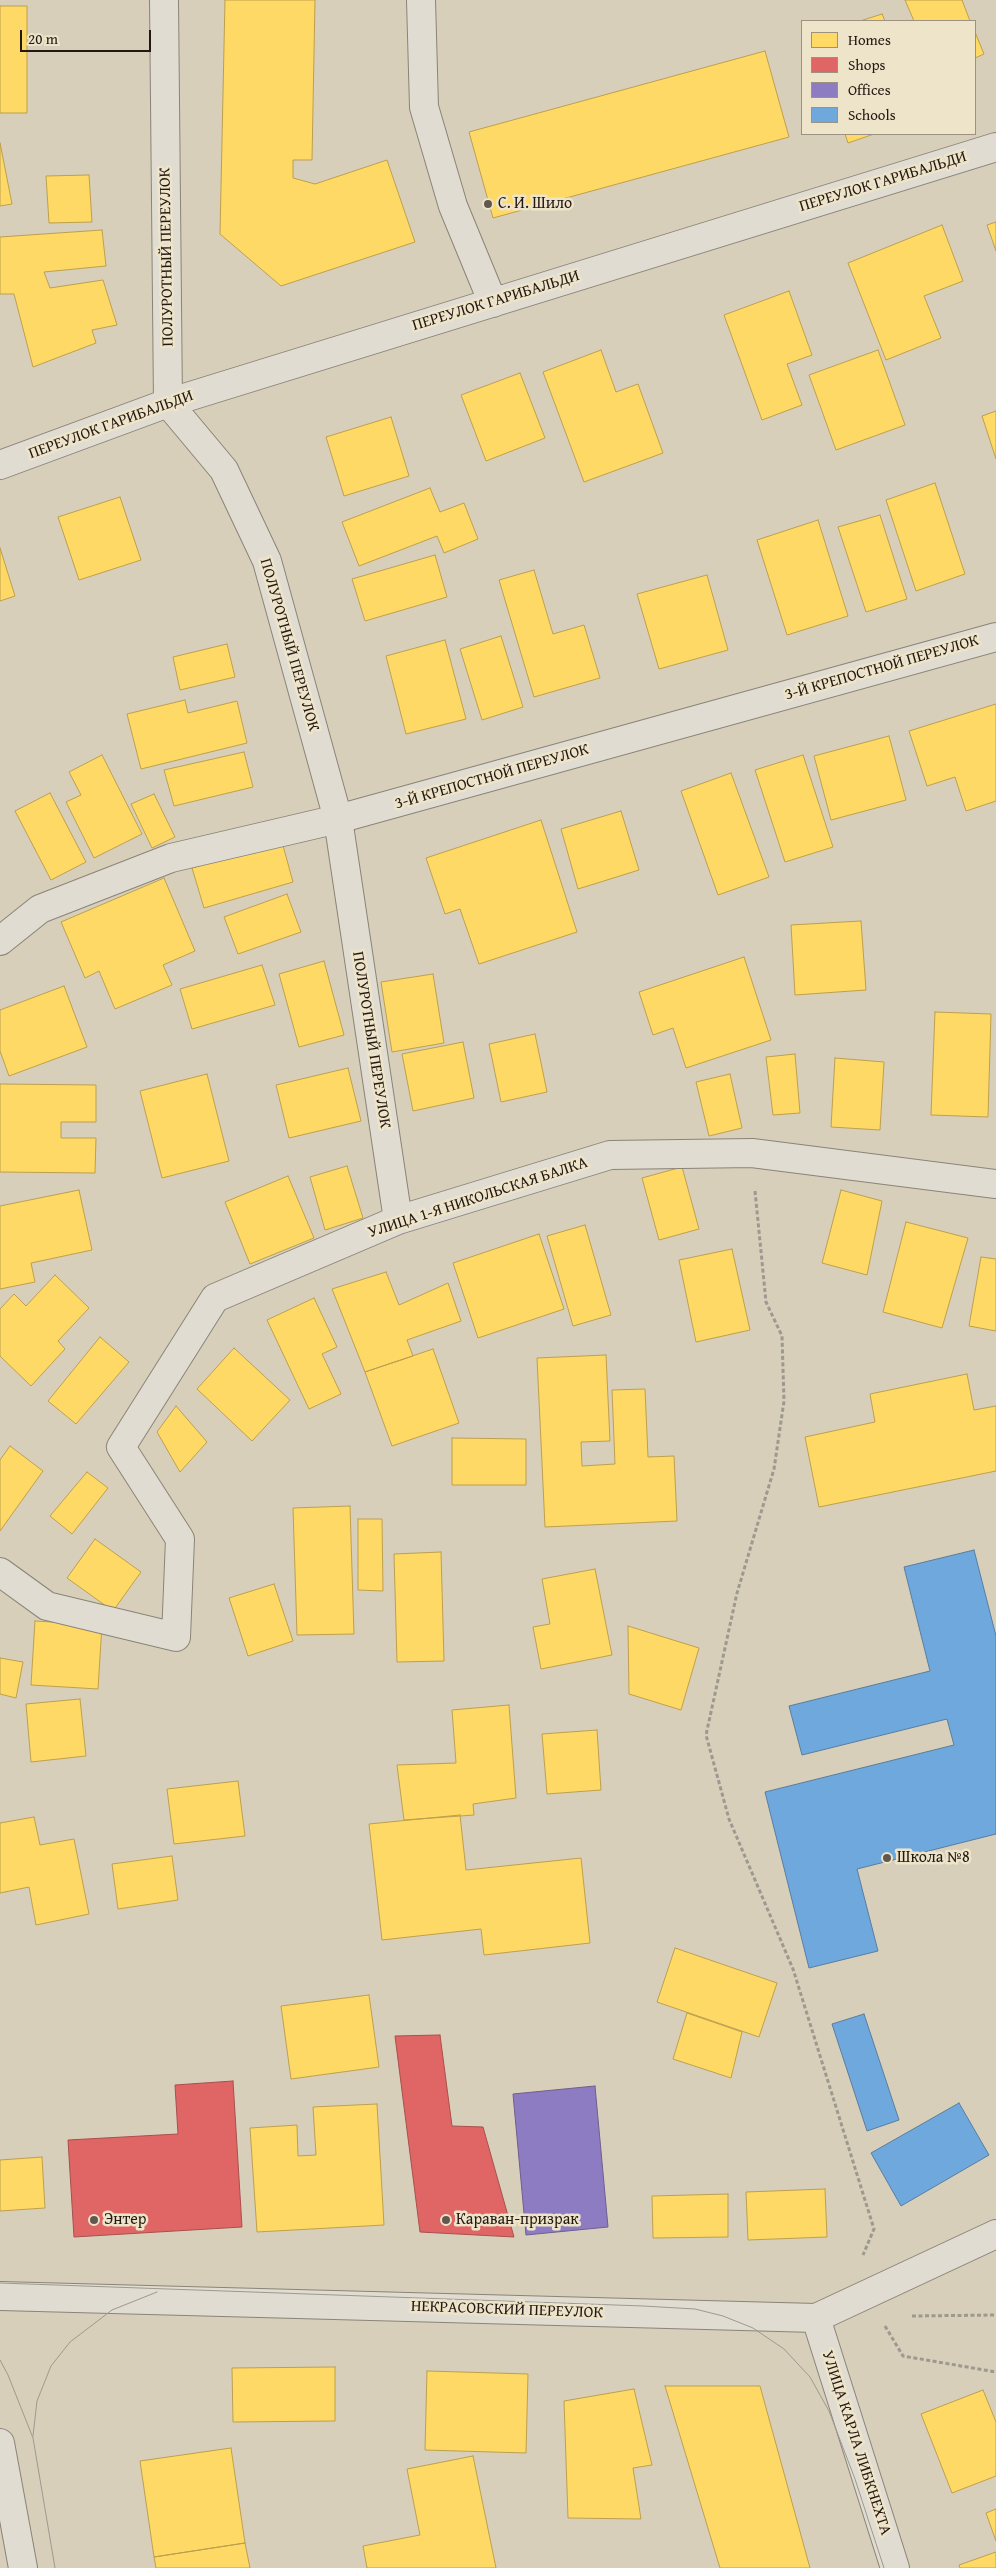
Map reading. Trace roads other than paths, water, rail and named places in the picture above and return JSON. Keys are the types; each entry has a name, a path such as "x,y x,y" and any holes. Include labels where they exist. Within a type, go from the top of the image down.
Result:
{"street":[{"name":"ПОЛУРОТНЫЙ ПЕРЕУЛОК","path":"164,0 168,403 224,470 266,561 338,820 398,1220"},
{"path":"421,0 424,107 453,206 493,303"},
{"name":"ПЕРЕУЛОК ГАРИБАЛЬДИ","path":"0,465 168,403 996,147"},
{"name":"3-Й КРЕПОСТНОЙ ПЕРЕУЛОК","path":"0,941 40,909 171,858 338,820 996,637"},
{"name":"УЛИЦА 1-Я НИКОЛЬСКАЯ БАЛКА","path":"0,1572 48,1606 176,1637 180,1539 121,1447 215,1298 398,1220 610,1155 752,1153 996,1184"},
{"name":"НЕКРАСОВСКИЙ ПЕРЕУЛОК","path":"0,2296 816,2318 996,2234"},
{"name":"УЛИЦА КАРЛА ЛИБКНЕХТА","path":"816,2318 895,2568"},
{"path":"0,2443 23,2568"}],"tram line":[{"path":"0,2283 643,2306 695,2309 723,2316 753,2328 784,2349 810,2377 829,2411 855,2479 884,2568"},
{"path":"33,2436 37,2401 51,2366 70,2342 112,2310 157,2292"},
{"path":"0,2360 8,2375 33,2438 55,2568"}],"place":[{"name":"С. И. Шило","path":"488,204"},
{"name":"Школа №8","path":"887,1858"},
{"name":"Энтер","path":"94,2220"},
{"name":"Караван-призрак","path":"446,2220"}]}
